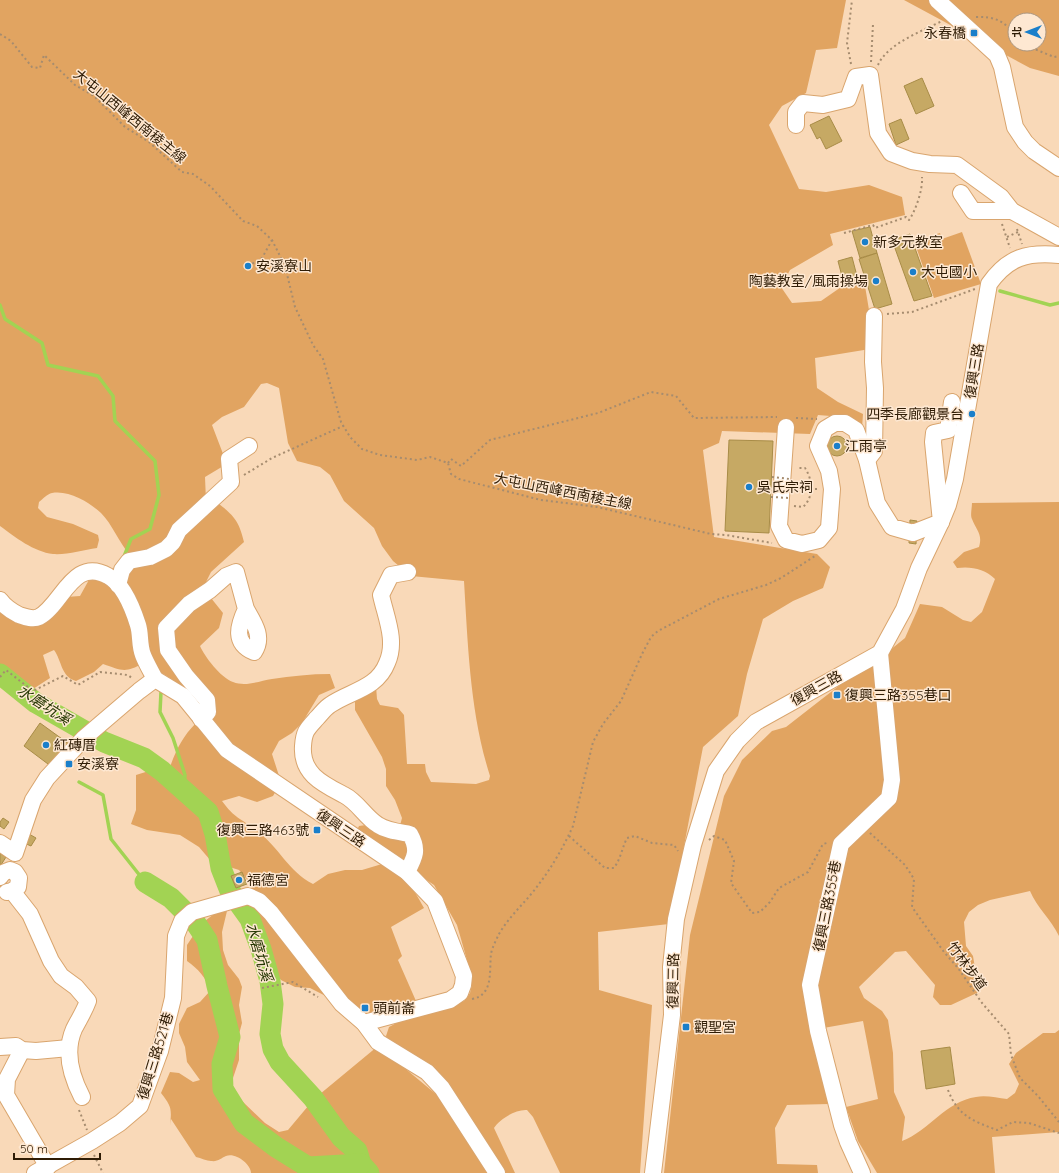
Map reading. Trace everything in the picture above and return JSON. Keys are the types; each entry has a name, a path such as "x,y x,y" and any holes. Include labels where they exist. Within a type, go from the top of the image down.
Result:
{"street":[{"path":"938,1 986,43 997,55 1002,67 1015,127 1025,142 1034,151 1059,168"},
{"path":"796,125 796,112 803,103 823,105 848,99 863,76"},
{"path":"863,76 878,133 891,153 912,161 930,164 957,165 1001,197 1012,211 1059,237"},
{"path":"961,193 974,211 1012,211"},
{"name":"復興三路","path":"653,1173 672,1015 671,967 676,926 693,844 716,771 737,741 756,722 880,653 904,609 919,568 948,505 954,480 989,284 999,270 1027,255 1043,253 1059,254"},
{"path":"867,460 874,451 874,316"},
{"path":"787,421 779,526 786,540 802,544 819,540 830,528 832,489 829,471 818,446 824,429 835,423 845,423 856,430 867,460 877,503 892,527 913,533 941,522 934,433 948,430 952,402"},
{"path":"0,843 15,853 33,800 47,778 89,734 138,691 155,679 142,654 138,625 120,580 129,561 150,557 166,549 173,542 180,530 231,482 229,459 249,446"},
{"path":"0,600 6,607 30,619 39,617 73,580 81,574 95,571 120,580"},
{"path":"201,719 208,712 207,700 186,676 168,650 166,628 189,604 210,590 226,576 236,572 246,609"},
{"path":"407,872 414,858 416,844 410,834 378,826 350,798 314,778 306,767 302,754 304,732 330,705 371,684 382,674 388,662 392,645 390,628 381,595 391,575 408,572"},
{"name":"復興三路355巷","path":"862,1173 842,1125 818,1031 810,985 841,844 863,825 889,798 892,780 880,653"},
{"name":"復興三路","path":"155,679 183,696 227,750 407,872 435,900 463,968 463,985 460,993"},
{"path":"0,877 3,872 10,870 18,874 19,884 5,892 30,914 51,961 60,976 76,987 88,1002 83,1015 74,1029 69,1048 72,1077 82,1097"},
{"name":"復興三路521巷","path":"22,1050 7,1079 6,1095 42,1170 120,1123 140,1106 160,1051 173,998 176,936 187,917 235,899 248,896 259,901 271,913 342,1004 364,1023"},
{"path":"460,993 450,1000 364,1023 378,1042 427,1072 442,1088 497,1173"},
{"path":"0,1047 16,1046 22,1050 36,1051 69,1048"}],"path":[{"path":"852,0 846,43 848,58 863,76"},
{"path":"863,76 876,68 881,58 893,48 946,20 938,1"},
{"path":"961,22 973,18 989,16 1005,23 1007,26"},
{"path":"863,76 872,24"},
{"name":"大屯山西峰西南稜主線","path":"0,34 11,41 32,67 40,68 44,55 75,85 94,96 125,127 149,142 182,172 193,174 210,186 243,221 256,226 272,240 285,266 295,307 312,345 323,359 344,426 350,437 362,449 380,455 416,460 430,457 448,463 451,474 459,479 541,500 597,507 711,534 726,535 783,545 786,540"},
{"path":"1042,52 1054,57 1059,56"},
{"path":"844,233 872,225 875,228 906,217 909,220 913,214 923,183 922,172"},
{"path":"1004,228 1009,245"},
{"path":"1006,237 1018,232"},
{"path":"248,266 262,258 272,240"},
{"path":"874,316 912,312 989,284"},
{"path":"448,463 451,459 461,466 490,440 598,413 651,392 676,396 694,418 787,421 830,419 835,423"},
{"path":"231,482 272,458 344,426"},
{"path":"793,506 804,508 809,501 811,477 805,468"},
{"path":"772,477 790,479"},
{"path":"771,497 793,498"},
{"path":"460,993 473,999 486,991 490,982 492,952 499,934 510,917 540,884 568,836 573,826 593,742 603,724 622,702 629,681 651,637 658,631 719,599 766,585 781,578 817,554"},
{"path":"0,677 6,670 33,691 63,676 78,685 100,672 128,674 138,691"},
{"name":"竹林步道","path":"863,825 880,844 905,865 914,879 912,907 944,952 958,968 982,1003 1009,1034 1012,1055 1020,1078 1038,1096 1059,1122"},
{"path":"568,836 605,868 614,868 621,858 622,847 627,838 635,836 652,843 674,845 684,860 689,863"},
{"path":"693,844 701,847 714,836 724,840 734,861 731,883 752,913 760,912 770,902 779,888 808,872 823,844 836,841 841,844"},
{"path":"262,988 293,982 321,998"},
{"path":"948,1090 952,1100 960,1110 973,1121 997,1130 1013,1122 1029,1123 1059,1133"},
{"path":"82,1097 78,1108 92,1141 94,1155 103,1173"}],"shaded area":[{"path":"0,0 846,0 837,48 816,50 806,93 782,106 769,125 799,189 826,192 869,185 902,197 905,215 830,234 833,245 790,270 781,287 792,303 821,301 844,285 864,280 870,316 870,349 815,358 817,388 838,402 863,414 862,428 843,417 818,415 810,434 722,431 719,443 703,450 714,537 817,554 830,567 823,588 793,601 763,619 747,674 738,716 703,747 669,924 598,932 599,990 652,1005 640,1173 560,1173 533,1117 527,1110 523,1110 509,1115 500,1121 494,1128 515,1173 504,1173 465,1115 389,1044 386,1036 389,1027 402,1020 464,1001 470,993 472,984 471,974 457,925 434,885 356,832 359,826 366,825 397,837 402,818 395,800 386,786 386,769 382,757 355,710 355,699 376,686 377,699 380,705 398,708 404,715 407,764 425,764 426,772 431,782 476,784 489,780 490,776 483,752 474,704 464,581 411,576 393,561 382,546 374,528 344,501 330,475 320,467 297,461 288,443 279,388 267,383 261,384 244,407 222,417 212,425 225,459 225,465 205,477 206,501 164,544 152,551 129,554 109,522 101,513 85,501 65,493 48,494 39,502 38,508 47,517 73,524 98,535 99,540 97,548 64,554 46,553 25,543 0,526"},
{"path":"904,0 1059,0 1059,76 1030,68"},
{"path":"962,232 981,284 934,298 914,241 940,233 942,239"},
{"path":"1059,502 1059,936 1036,903 1030,891 990,900 978,905 969,912 964,922 966,946 973,956 979,992 951,1005 940,1005 933,997 935,985 906,951 895,952 859,987 864,998 882,1011 888,1020 893,1053 894,1092 905,1117 902,1141 921,1130 956,1104 965,1100 984,1096 1007,1099 1015,1093 1019,1084 1009,1064 1016,1053 1043,1033 1055,1033 1059,1030 1059,1132 992,1137 995,1173 877,1173 858,1141 846,1107 878,1099 863,1021 812,1030 829,1104 787,1105 775,1128 777,1164 817,1165 818,1173 664,1173 690,935 724,796 742,760 772,731 786,727 863,667 879,659 905,638 920,604 942,607 963,620 971,622 982,612 995,579 978,569 967,567 957,568 953,562 964,552 979,547 980,535 971,517 972,503"},
{"path":"218,503 238,524 244,542 211,572 203,588 223,613 219,628 200,646 205,656 223,676 233,682 248,684 294,676 330,674 335,688 319,695 302,723 292,733 279,741 272,754 281,782 273,796 257,802 239,796 222,801 235,815 265,837 290,866 304,879 313,884 328,874 345,870 362,870 382,864 397,873 407,882 424,908 391,927 402,956 398,960 416,1001 414,1004 367,1017 310,988 295,987 281,980 272,968 252,951 246,928 248,904 257,899 249,882 239,870 211,861 199,847 180,835 147,830 131,824 136,810 136,775 152,770 170,767 180,744 196,723 186,695 178,684 152,668 124,582 126,574"},
{"path":"90,578 107,579 135,626 143,663 127,670 114,668 103,664 94,672 76,681 67,676 54,650 43,655 50,678 33,689 7,667 2,667 0,669 0,603 20,621 66,597 80,596"},
{"path":"227,911 222,932 223,950 228,965 239,979 242,987 239,1005 242,1023 239,1034 239,1060 233,1078 233,1086 241,1100 265,1123 279,1132 288,1130 314,1099 378,1046 437,1095 487,1173 251,1173 248,1166 238,1157 230,1155 218,1160 208,1161 196,1157 171,1119 170,1125 170,1108 161,1093 170,1072 179,1073 193,1082 200,1080 187,1062 185,1047 179,1033 179,1024 187,1008 200,1002 210,991 209,986 202,974 187,961 187,945 201,924 214,914"}],"building":[{"path":"922,78 934,106 916,114 904,86"},
{"path":"829,116 842,141 826,149 820,137 817,139 810,125"},
{"path":"901,119 909,139 896,145 889,124"},
{"name":"新多元教室","path":"870,227 877,253 860,258 852,231"},
{"path":"910,234 932,296 914,301 892,240"},
{"name":"陶藝教室/風雨操場","path":"877,253 892,304 875,309 859,259"},
{"path":"852,257 858,280 844,284 838,261"},
{"name":"江雨亭","path":"837,436 844,439 847,446 844,453 837,456 830,453 827,446 830,439"},
{"name":"吳氏宗祠","path":"729,440 773,441 769,533 725,531"},
{"path":"910,520 917,521 916,544 909,543"},
{"name":"紅磚厝","path":"40,723 69,744 52,767 24,746"},
{"path":"3,818 9,822 4,829 0,826 0,822"},
{"path":"29,834 36,838 31,846 24,843"},
{"path":"0,853 6,857 1,865 0,864"},
{"name":"福德宮","path":"242,872 247,884 236,888 231,876"},
{"path":"950,1047 955,1084 926,1089 921,1051"}],"waterway":[{"path":"1000,291 1050,305 1059,303"},
{"path":"0,305 5,319 42,343 48,365 98,376 113,396 115,421 155,461 159,495 150,529 131,539 123,559"},
{"name":"水磨坑溪","path":"0,674 36,703 104,742 144,758 162,771 208,812 215,834 221,868 230,891 250,919 261,949 270,981 273,1004 270,1034 273,1049 280,1062 313,1098 341,1137 357,1151 361,1164 369,1173"},
{"path":"161,692 160,712 173,738 185,775 184,790"},
{"path":"79,782 103,795 111,839 145,882"},
{"path":"145,882 171,898 195,922 207,940 230,1037 222,1064 223,1089 244,1123 276,1147 308,1167 361,1164"}],"place":[{"name":"永春橋","path":"974,33"},
{"name":"新多元教室","path":"865,242"},
{"name":"安溪寮山","path":"248,266"},
{"name":"大屯國小","path":"913,272"},
{"name":"陶藝教室/風雨操場","path":"876,281"},
{"name":"四季長廊觀景台","path":"972,414"},
{"name":"江雨亭","path":"837,446"},
{"name":"吳氏宗祠","path":"749,487"},
{"name":"復興三路355巷口","path":"837,695"},
{"name":"紅磚厝","path":"46,745"},
{"name":"安溪寮","path":"69,764"},
{"name":"復興三路463號","path":"317,830"},
{"name":"福德宮","path":"239,880"},
{"name":"頭前崙","path":"365,1008"},
{"name":"觀聖宮","path":"686,1027"}]}
